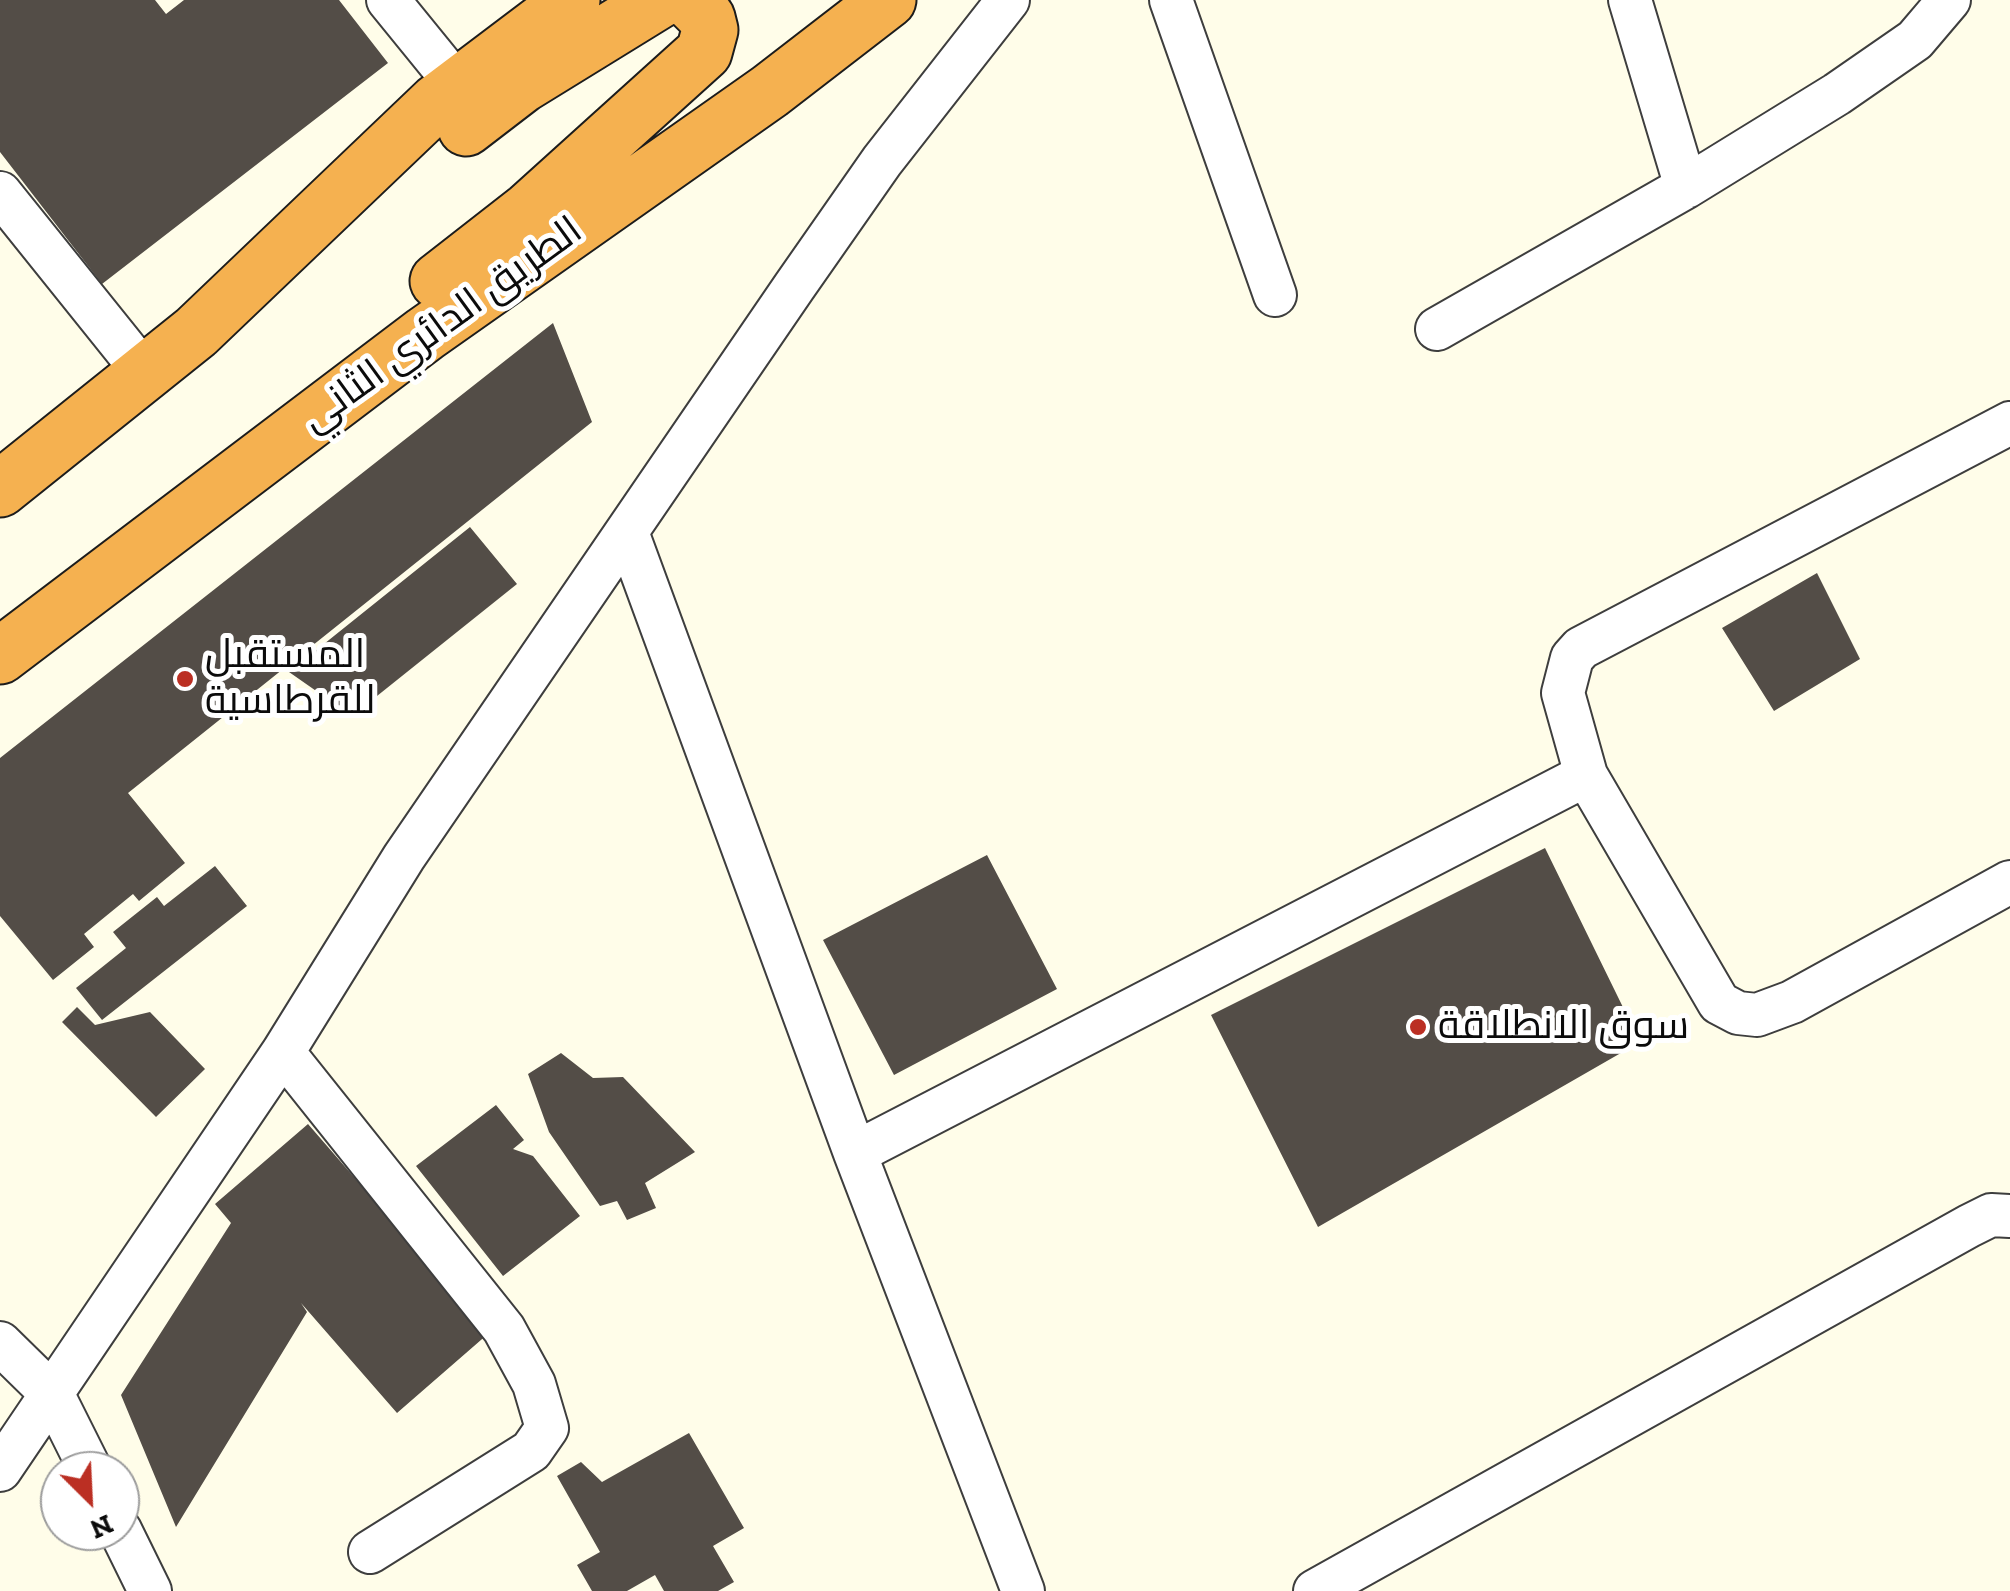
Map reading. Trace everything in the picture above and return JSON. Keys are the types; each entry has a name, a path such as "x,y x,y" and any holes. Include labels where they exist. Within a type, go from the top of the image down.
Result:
{"highway":[{"path":"196,332 458,86 572,0"},
{"path":"0,489 144,372 522,85 660,0"},
{"path":"0,619 529,210 576,169 704,52 709,42 707,18 689,0"},
{"name":"الطريق الدائري الثاني","path":"0,656 425,334 770,91 888,0"}],"street":[{"path":"388,0 458,86"},
{"path":"0,1470 282,1052 404,857 882,162 1008,0"},
{"path":"1172,0 1275,295"},
{"path":"1630,0 1686,187"},
{"path":"1437,329 1686,187 1887,60 1915,40 1950,0"},
{"path":"0,192 144,372"},
{"path":"2010,424 1581,648 1572,658 1563,693 1586,776 1718,1003 1738,1014 1757,1015 1792,1002 2010,882"},
{"path":"627,532 854,1154 1022,1591"},
{"path":"854,1154 1586,776"},
{"path":"282,1052 504,1330 534,1384 548,1428 531,1451 370,1552"},
{"path":"1315,1591 1969,1226 1990,1215 2010,1216"},
{"path":"0,1343 53,1395 81,1451"},
{"path":"130,1551 150,1591"}],"building":[{"path":"0,0 155,0 166,14 184,0 339,0 388,63 102,284 0,152"},
{"path":"553,323 592,422 128,793 185,863 139,901 133,894 84,934 94,947 53,980 0,916 0,758"},
{"path":"470,527 517,584 352,716 289,672"},
{"path":"1817,573 1860,659 1774,711 1722,628"},
{"path":"1545,848 1640,1042 1318,1227 1211,1015"},
{"path":"987,855 1057,989 894,1075 823,940"},
{"path":"215,866 247,906 102,1020 76,988 126,948 113,932 157,897 164,906"},
{"path":"77,1007 95,1025 150,1012 205,1069 156,1117 62,1022"},
{"path":"561,1053 593,1078 623,1077 695,1152 645,1183 656,1208 627,1220 617,1201 600,1206 549,1132 528,1074"},
{"path":"496,1105 524,1140 513,1149 533,1156 580,1216 503,1276 416,1166"},
{"path":"308,1124 489,1333 397,1413 301,1303 307,1312 176,1527 121,1395 231,1223 215,1204"},
{"path":"689,1433 744,1528 713,1546 734,1582 718,1591 664,1591 655,1575 627,1591 592,1591 577,1565 600,1552 557,1476 581,1462 602,1482"}],"place":[{"name":"المستقبل للقرطاسية","path":"185,679"},
{"name":"سوق الانطلاقة","path":"1418,1027"}]}
